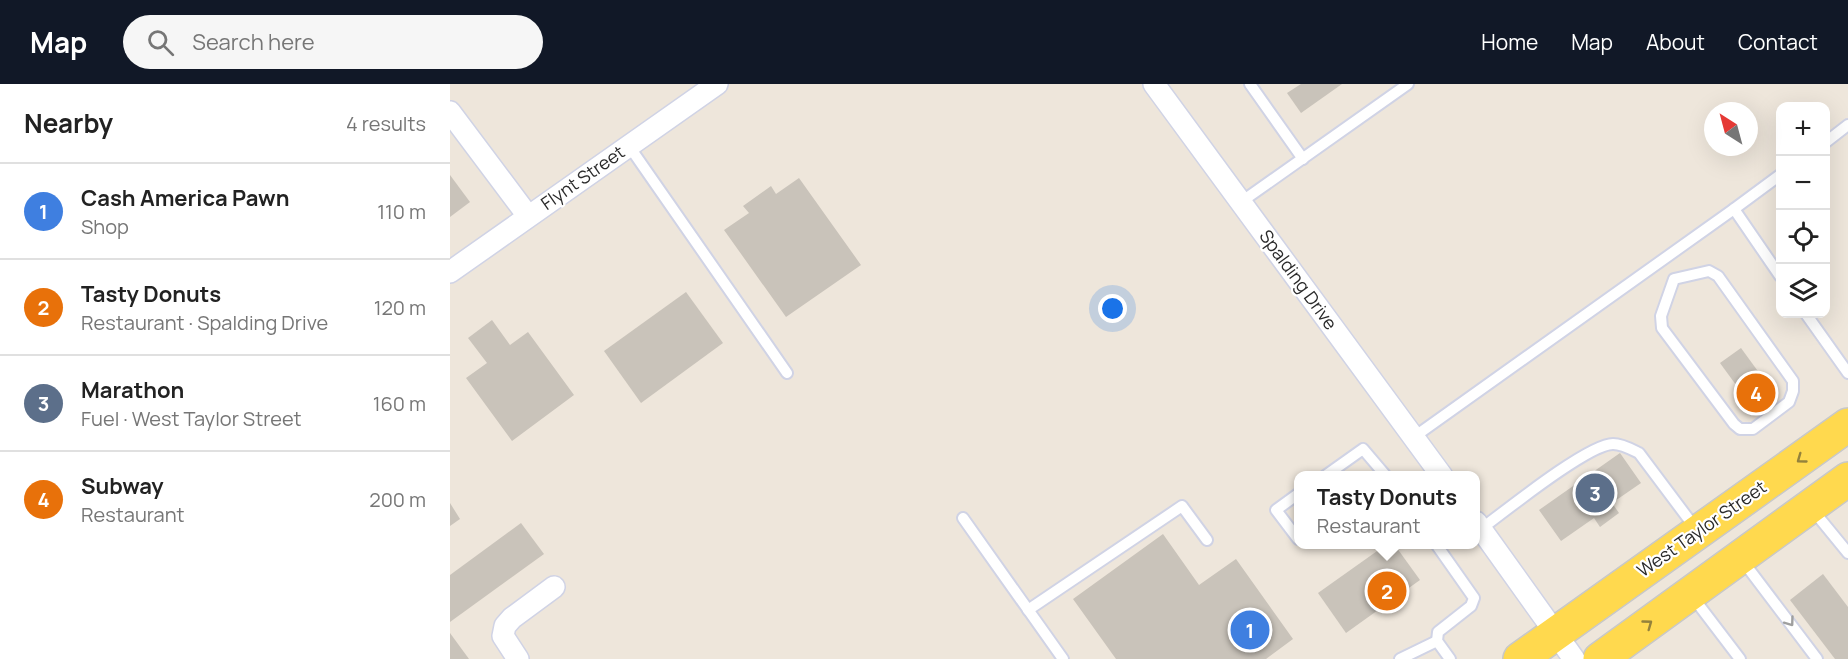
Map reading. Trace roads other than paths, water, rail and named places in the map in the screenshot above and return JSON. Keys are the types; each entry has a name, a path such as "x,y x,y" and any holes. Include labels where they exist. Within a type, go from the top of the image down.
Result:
{"main road":[{"name":"West Taylor Street","path":"1520,659 1565,646 1698,532 1848,425"},
{"path":"1600,659 1848,479"}],"street":[{"name":"Flynt Street","path":"450,272 717,84"},
{"name":"Spalding Drive","path":"1154,84 1438,471"},
{"path":"450,112 528,216"},
{"path":"1480,529 1565,646"},
{"path":"518,659 503,636 505,626 512,618 554,587"}],"lane":[{"path":"1250,84 1303,159"},
{"path":"1241,202 1408,84"},
{"path":"1830,139 1848,125"},
{"path":"629,146 787,373"},
{"path":"1414,437 1776,178"},
{"path":"1734,209 1776,270"},
{"path":"1661,261 1674,279"},
{"path":"1709,272 1718,276 1793,381 1790,402 1753,429 1740,429 1734,424 1662,328 1661,316 1674,279 1709,272"},
{"path":"1809,318 1848,373"},
{"path":"1480,525 1570,464 1600,447 1612,444 1625,446 1639,453 1698,532"},
{"path":"1332,471 1363,449 1382,471"},
{"path":"1294,497 1276,510 1294,533"},
{"path":"1028,610 1182,506 1207,540"},
{"path":"1810,506 1848,553"},
{"path":"963,518 1063,659"},
{"path":"1440,549 1474,597 1471,606 1438,632 1437,640 1450,659"},
{"path":"1740,557 1817,659"},
{"path":"1690,594 1740,659"},
{"path":"1400,659 1437,640"}],"place":[{"name":"Subway","path":"1756,393"},
{"name":"Marathon","path":"1595,493"},
{"name":"Tasty Donuts","path":"1387,591"},
{"name":"Cash America Pawn","path":"1250,630"}]}
